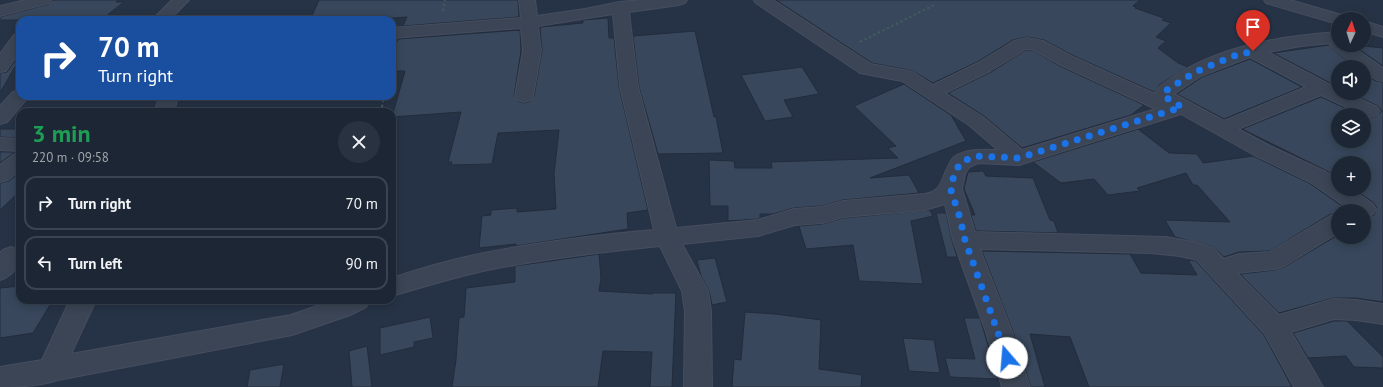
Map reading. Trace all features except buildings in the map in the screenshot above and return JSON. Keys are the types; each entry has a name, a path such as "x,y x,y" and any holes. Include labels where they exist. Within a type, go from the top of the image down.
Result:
{"street":[{"path":"164,16 181,0"},
{"path":"524,96 532,51 526,0"},
{"path":"396,33 529,22 670,0"},
{"path":"762,0 866,69 907,76 976,121 1019,158"},
{"path":"1272,0 1331,17"},
{"path":"0,11 35,2 40,10 41,14 39,16"},
{"path":"620,7 629,88 667,236 688,275 695,292 698,311 698,387"},
{"path":"1371,28 1383,32"},
{"path":"1371,38 1383,38"},
{"path":"1177,108 1165,97 1164,92 1195,72 1234,56 1295,41 1331,41"},
{"path":"932,92 984,67 1020,45 1027,43 1037,45 1067,62 1224,128 1263,151 1318,177 1362,204"},
{"path":"0,67 16,45"},
{"path":"1253,51 1321,88 1366,108"},
{"path":"1350,52 1360,62 1383,76"},
{"path":"0,71 16,69"},
{"path":"1224,128 1321,88"},
{"path":"0,118 16,100"},
{"path":"1016,387 999,332 965,240 951,190 954,174 961,162 976,156 1019,158 1177,108"},
{"path":"0,144 16,145"},
{"path":"0,175 16,163"},
{"path":"396,286 434,274 484,262 550,251 667,236 758,228 794,217 822,215 843,209 925,202 940,198 951,190"},
{"path":"1220,269 1239,263 1275,260 1331,226"},
{"path":"965,240 1022,243 1140,245 1192,249 1205,254 1274,327 1309,387"},
{"path":"50,371 81,304"},
{"path":"0,379 50,371 292,325 349,304"},
{"path":"1274,327 1334,309 1356,310 1383,314"}],"path":[{"path":"836,50 862,42 936,4"}],"route":[{"path":"1007,358 965,240 951,190 954,174 961,162 976,156 1019,158 1182,107 1165,97 1164,92 1195,72 1234,56 1253,51"}]}
